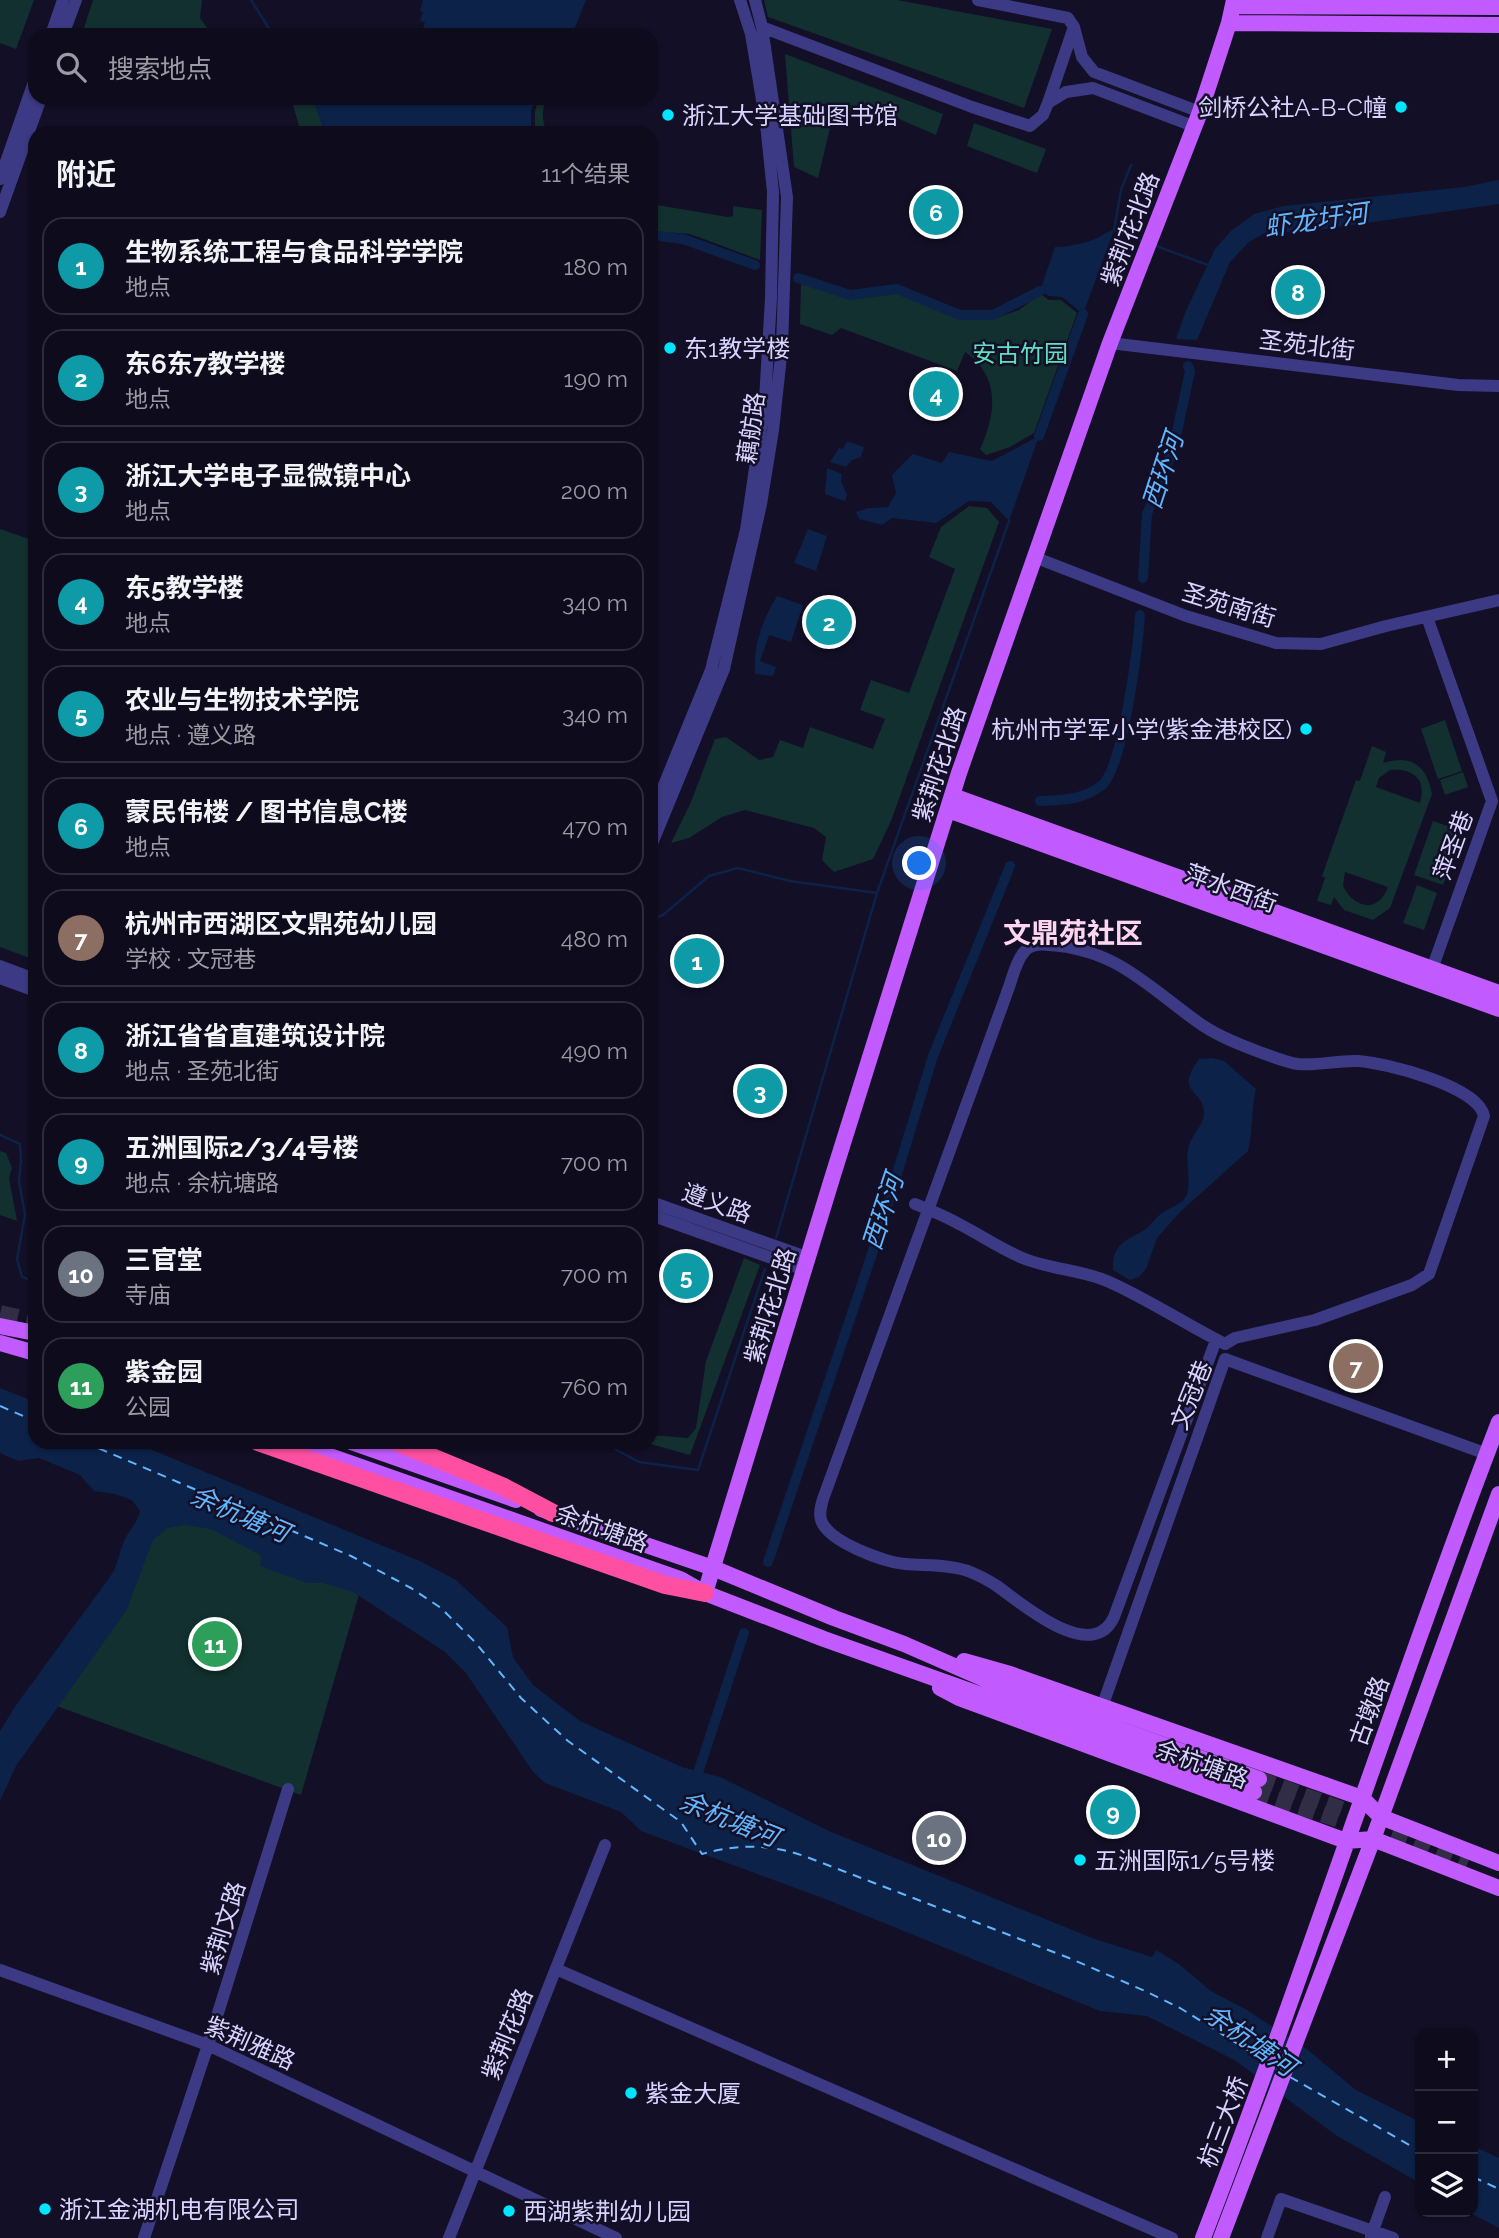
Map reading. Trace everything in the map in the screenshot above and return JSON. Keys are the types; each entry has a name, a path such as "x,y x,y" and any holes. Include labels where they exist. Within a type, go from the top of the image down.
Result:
{"highway":[{"path":"278,1449 665,1585 705,1593"},
{"path":"413,1449 502,1486 553,1513"}],"main road":[{"path":"1234,3 1495,5"},
{"name":"紫荆花北路","path":"705,1593 950,803 1034,557 1196,119 1234,3"},
{"path":"1229,23 1499,25"},
{"name":"萍水西街","path":"950,803 1499,993"},
{"name":"萍水西街","path":"1050,839 1499,1009"},
{"path":"0,1326 28,1332"},
{"path":"0,1343 28,1351"},
{"name":"古墩路","path":"1286,2018 1346,1841 1499,1422"},
{"name":"余杭塘路","path":"310,1449 680,1579 705,1593 896,1664 1256,1786 1014,1692 904,1644 785,1599 713,1567 371,1449"},
{"name":"古墩路","path":"1301,2030 1499,1494"},
{"name":"余杭塘路","path":"904,1644 1010,1674 1362,1797 1381,1817 1499,1863"},
{"name":"余杭塘路","path":"896,1664 958,1698 1346,1841 1373,1839 1499,1888"},
{"name":"杭三大桥","path":"1225,2205 1286,2018"},
{"name":"杭三大桥","path":"1225,2205 1301,2030"},
{"path":"1203,2238 1225,2205"},
{"path":"1221,2238 1225,2205"}],"street":[{"path":"53,28 63,0"},
{"path":"66,28 76,0"},
{"name":"藕舫路","path":"658,800 711,670 746,530 765,400 770,334 773,192 751,34 740,0"},
{"name":"藕舫路","path":"658,829 724,669 761,505 773,430 782,347 786,197 762,27 755,0"},
{"path":"978,0 1068,18 1074,27 1082,57 1094,72 1196,119"},
{"path":"762,27 972,107 1030,126 1043,116 1074,27"},
{"path":"1048,103 1066,92 1093,89 1196,119"},
{"path":"0,178 28,99"},
{"path":"31,126 38,105"},
{"path":"0,212 28,134"},
{"name":"圣苑北街","path":"1111,343 1458,385 1499,386"},
{"name":"圣苑南街","path":"1034,557 1186,615 1276,643 1321,644 1499,600"},
{"name":"萍圣巷","path":"1427,617 1495,803 1432,969"},
{"path":"915,1204 929,1210 1022,1258 1052,1268 1103,1279 1150,1301 1225,1344 1235,1338 1315,1320 1412,1286 1429,1273 1484,1116 1478,1103 1419,1074 1386,1066 1345,1060 1315,1066 1290,1063 1232,1041 1205,1027 1142,978 1100,956 1065,946 1033,945 1024,951 1019,960 929,1210 821,1508 822,1522 833,1535 863,1551 902,1564 951,1566 965,1570 981,1576 1030,1612 1065,1630 1098,1634 1106,1630 1114,1617 1216,1340"},
{"path":"0,966 28,976"},
{"path":"0,978 28,988"},
{"name":"遵义路","path":"658,1205 807,1264"},
{"name":"遵义路","path":"658,1216 807,1264"},
{"name":"文冠巷","path":"1102,1707 1224,1359 1487,1454"},
{"name":"紫荆文路","path":"144,2238 288,1789"},
{"name":"紫荆花路","path":"449,2238 605,1845"},
{"path":"556,1969 1172,2238"},
{"name":"紫荆雅路","path":"0,1970 208,2045 616,2238"},
{"path":"1371,2234 1385,2197"},
{"path":"1267,2238 1281,2199 1371,2234 1393,2238"}],"green space":[{"path":"0,0 34,0 16,49 0,43"},
{"path":"93,0 202,0 200,18 207,28 84,28"},
{"path":"764,0 897,0 1052,29 1024,108 768,17"},
{"path":"785,54 943,114 936,135 869,106 831,124 818,178 794,167"},
{"path":"293,105 315,105 323,126 299,126"},
{"path":"536,105 545,105 545,126 535,126"},
{"path":"974,123 1046,149 1037,173 967,146"},
{"path":"658,205 728,217 733,216 733,206 762,210 760,260 690,234 658,232"},
{"name":"安古竹园","path":"801,283 849,299 896,293 961,319 994,319 1019,310 1040,294 1049,300 1061,300 1077,313 1034,433 1010,447 986,455 980,449 992,410 992,397 985,372 977,362 965,352 957,371 841,328 832,335 800,324"},
{"path":"969,506 987,508 999,522 891,821 873,859 834,872 822,860 826,837 814,828 745,810 722,817 689,838 671,843 691,802 715,739 726,737 759,760 773,757 780,740 803,748 810,727 873,749 885,719 860,710 871,680 909,693 955,569 929,557 941,527"},
{"path":"0,529 28,539 28,957 0,947"},
{"path":"1445,720 1462,771 1438,779 1421,729"},
{"path":"1372,746 1386,752 1383,763 1402,760 1416,765 1426,776 1432,794 1390,908 1373,920 1344,910 1334,897 1331,905 1317,901 1325,878 1322,876 1356,780 1360,781","holes":["1390,770 1411,773 1420,781 1420,803 1376,787 1379,778","1345,872 1388,887 1384,896 1372,904 1359,903 1343,886"]},
{"path":"1463,772 1468,787 1445,795 1440,780"},
{"path":"1433,821 1462,831 1443,885 1414,875"},
{"path":"1417,885 1437,893 1424,930 1403,923"},
{"path":"0,1151 6,1153 12,1168 9,1178 17,1221 0,1215"},
{"path":"744,1258 760,1265 690,1455 658,1446 658,1436 688,1438 696,1428 706,1361"},
{"path":"183,1507 362,1584 301,1795 51,1704 151,1534"}],"water":[{"path":"421,0 586,0 575,28 423,28 425,23 420,21 423,12 420,11"},
{"path":"315,105 533,105 531,126 323,126"},
{"path":"1499,180 1499,204 1310,231 1265,233 1249,242 1230,262 1197,340 1176,339 1215,249 1231,231 1254,214 1284,206 1464,187"},
{"path":"1114,230 1083,314 1062,297 1049,296 1040,291 1055,247 1089,241"},
{"path":"1039,436 1009,521 991,502 969,501 936,523 892,518 882,525 859,519 856,512 888,507 896,493 892,475 913,454 942,463 949,452 992,461"},
{"path":"847,441 864,447 861,457 852,460 846,467 830,462 839,448 843,449"},
{"path":"827,468 842,474 841,481 847,495 845,501 825,494"},
{"path":"808,529 827,536 816,571 794,563"},
{"path":"777,596 803,605 791,642 769,635 760,661 776,667 773,676 755,674 755,653 760,634"},
{"path":"1199,1059 1224,1061 1256,1089 1248,1151 1181,1211 1157,1238 1146,1269 1139,1277 1130,1280 1113,1270 1117,1249 1146,1229 1165,1211 1180,1203 1187,1193 1188,1151 1203,1120 1204,1111 1199,1098 1191,1089 1189,1078"},
{"name":"余杭塘河","path":"0,1388 28,1399 28,1449 150,1449 422,1562 456,1580 507,1627 513,1657 533,1685 580,1721 682,1767 720,1777 829,1831 1092,1938 1152,1957 1156,1950 1179,1964 1211,1991 1247,2010 1308,2050 1356,2090 1415,2120 1415,2180 1337,2136 1236,2061 1147,2016 1100,2011 825,1899 641,1831 621,1812 545,1783 533,1772 466,1673 445,1652 353,1592 323,1583 307,1583 260,1566 261,1555 211,1529 185,1525 168,1528 153,1540 126,1611 16,1766 0,1801 0,1731 112,1574 124,1541 140,1511 132,1500 94,1491 80,1475 39,1458 18,1461 0,1453"},
{"path":"1478,2148 1499,2158 1499,2228 1478,2217"}],"waterway":[{"path":"251,0 269,28"},
{"path":"1131,165 1121,190 1114,230 1140,240"},
{"path":"658,236 683,239 755,265"},
{"name":"虾龙圩河","path":"1156,246 1208,265"},
{"path":"798,278 850,295 897,289 960,315 993,315 1040,291"},
{"path":"1039,436 1083,314"},
{"name":"西环河","path":"1143,578 1147,514 1173,450 1190,371 1188,366"},
{"path":"776,1238 877,893 1009,521"},
{"name":"西环河","path":"1040,801 1064,800 1087,794 1101,786 1109,775 1128,706 1140,615"},
{"name":"西环河","path":"768,1562 878,1236 933,1056 1010,866"},
{"path":"658,917 709,876 738,868 790,881 877,893"},
{"path":"0,1135 20,1144 19,1181 25,1215 17,1259 22,1277 28,1279"},
{"path":"615,1449 639,1462 698,1470 765,1269"},
{"name":"西环河","path":"695,1782 744,1633"}],"ferry route":[{"path":"0,1406 28,1418"},
{"path":"100,1449 351,1556 411,1588 441,1608 475,1642 521,1698 568,1741 681,1822 702,1854 728,1848 753,1847 778,1849 804,1856 1069,1958 1145,1991 1180,2008 1262,2059"},
{"path":"1290,2077 1415,2148"},
{"path":"1478,2179 1499,2189"}],"tunnel":[{"path":"0,1314 28,1320"},
{"path":"1259,1779 1369,1819"},
{"path":"1254,1792 1406,1842 1466,1867"}],"place":[{"name":"剑桥公社A-B-C幢","path":"1401,107"},
{"name":"浙江大学基础图书馆","path":"668,115"},
{"name":"蒙民伟楼 / 图书信息C楼","path":"936,212"},
{"name":"浙江省省直建筑设计院","path":"1298,292"},
{"name":"东1教学楼","path":"670,348"},
{"name":"东5教学楼","path":"936,394"},
{"name":"东6东7教学楼","path":"829,622"},
{"name":"杭州市学军小学(紫金港校区)","path":"1306,729"},
{"name":"生物系统工程与食品科学学院","path":"697,961"},
{"name":"浙江大学电子显微镜中心","path":"760,1091"},
{"name":"农业与生物技术学院","path":"686,1276"},
{"name":"杭州市西湖区文鼎苑幼儿园","path":"1356,1366"},
{"name":"紫金园","path":"215,1644"},
{"name":"五洲国际2/3/4号楼","path":"1113,1812"},
{"name":"三官堂","path":"939,1838"},
{"name":"五洲国际1/5号楼","path":"1080,1860"},
{"name":"紫金大厦","path":"631,2093"},
{"name":"浙江金湖机电有限公司","path":"45,2209"},
{"name":"西湖紫荆幼儿园","path":"509,2211"}],"district":[{"name":"文鼎苑社区","path":"1073,933"}]}
